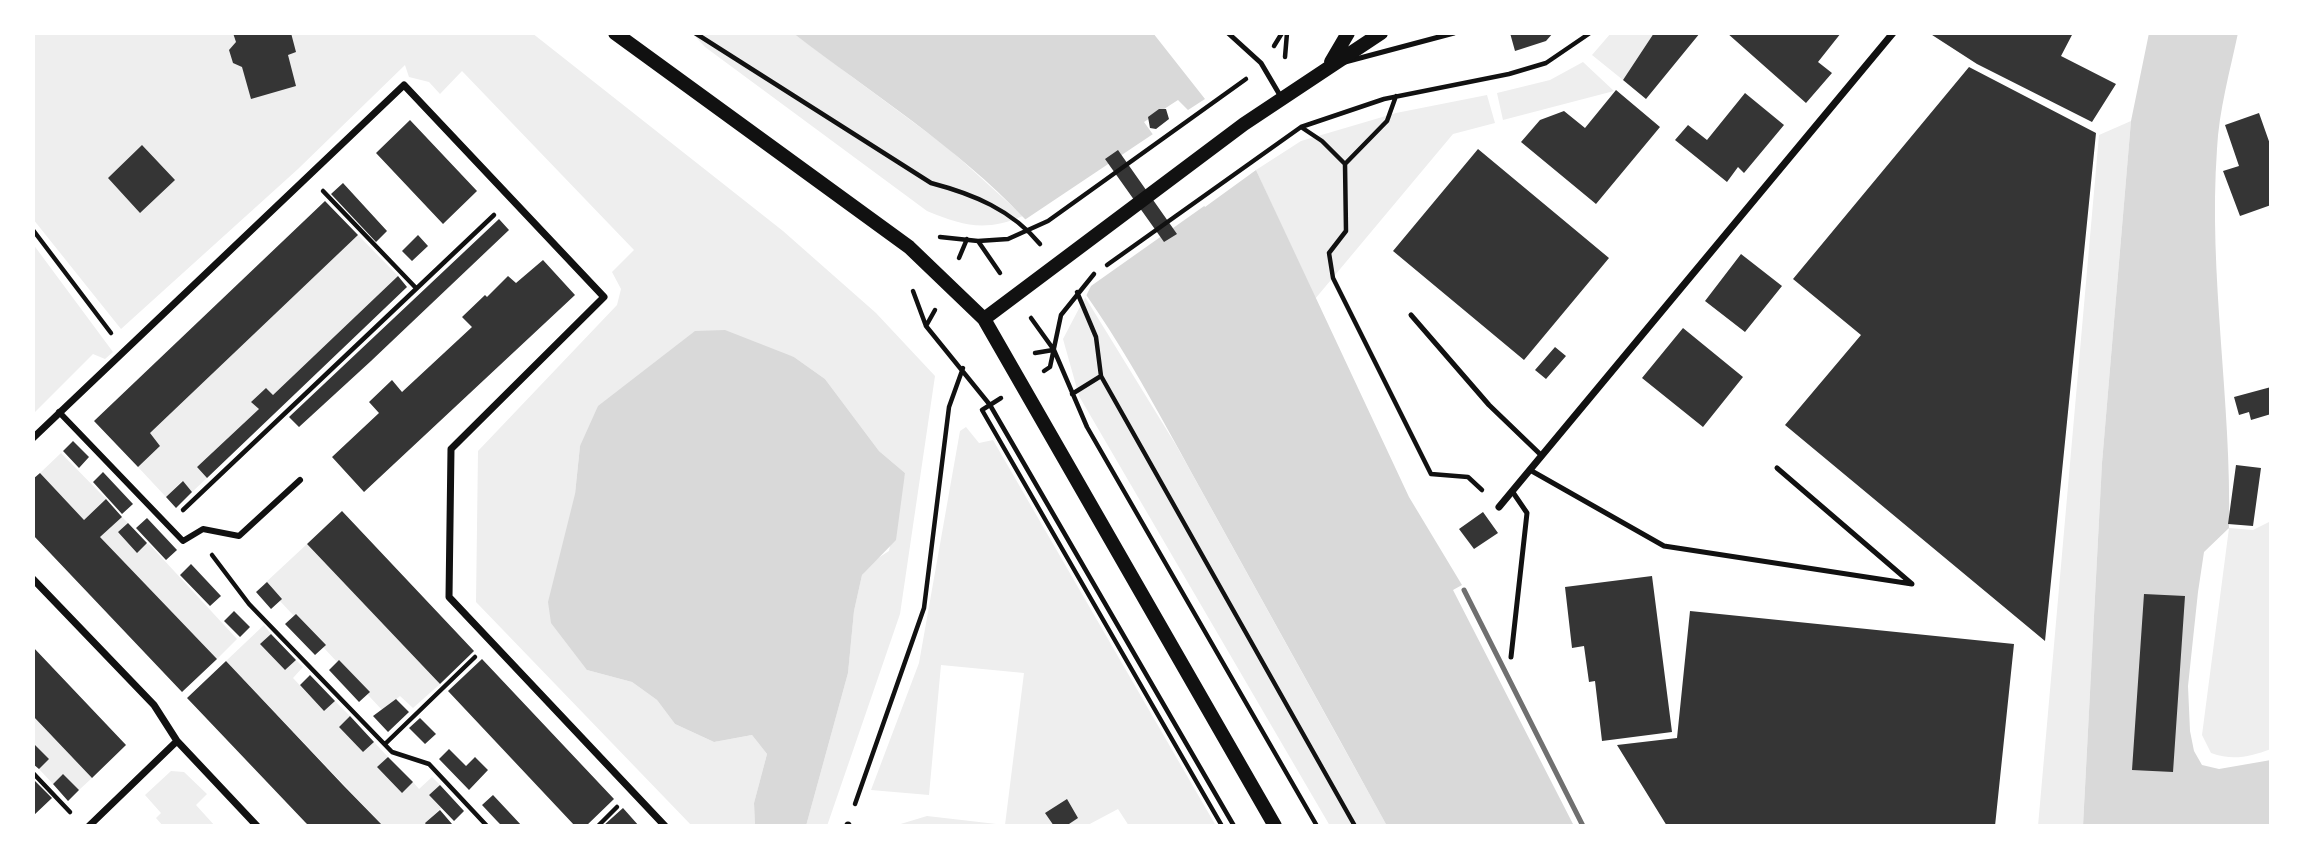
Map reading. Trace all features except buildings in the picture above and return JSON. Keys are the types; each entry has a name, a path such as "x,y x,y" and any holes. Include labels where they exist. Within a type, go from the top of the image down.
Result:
{"main road":[{"path":"615,33 909,247 984,319 1275,826"},
{"path":"1329,67 1348,33"},
{"path":"984,319 1244,124 1381,33"}],"street":[{"path":"1499,507 1893,33"},
{"path":"33,438 404,85 604,297 452,449 449,597 665,826"},
{"path":"59,412 183,541 203,529 239,536 300,480"},
{"path":"33,579 154,705 177,741 257,826"},
{"path":"89,826 177,741"}],"lane":[{"path":"1227,33 1261,63 1282,99"},
{"path":"1329,67 1454,33"},
{"path":"1411,315 1489,405 1542,456"},
{"path":"1530,470 1664,547 1912,584 1777,468"},
{"path":"1511,657 1527,513 1512,491"}],"path":[{"path":"695,33 931,183 968,192 1014,218"},
{"path":"1317,826 1087,427 1054,350 1061,315 1092,276 1301,127 1321,118 1396,96 1509,74 1546,63 1590,33"},
{"path":"967,239 1008,239 1048,221 1223,95"},
{"path":"1345,164 1387,121 1396,96"},
{"path":"1301,127 1329,147 1345,164 1346,230 1329,253 1333,278 1431,474 1468,477 1499,507"},
{"path":"308,176 416,288"},
{"path":"167,525 511,198"},
{"path":"33,230 124,350"},
{"path":"1084,305 1096,337 1101,376 1355,826"},
{"path":"926,326 992,404 1234,826"},
{"path":"848,825 924,608 949,407 963,368"},
{"path":"1072,394 1101,376"},
{"path":"992,404 982,410 1222,826"},
{"path":"203,529 211,553 250,604 392,752 429,764 487,826"},
{"path":"385,744 491,642"},
{"path":"33,773 75,817"}],"shaded area":[{"path":"33,33 532,33 783,231 876,313 935,376 900,614 827,826 806,826 848,673 854,611 862,575 872,562 889,551 905,473 879,451 825,379 794,357 696,331 668,354 580,446 575,494 587,670 632,682 657,700 675,724 714,742 752,735 767,754 754,803 755,826 692,826 476,602 478,451 617,305 621,289 612,272 634,250 462,71 440,94 429,82 409,77 405,65 298,169 121,329 33,219"},
{"path":"692,33 793,33 948,148 1023,216 997,224 975,225 927,211 705,47"},
{"path":"793,33 1153,33 1205,99 1188,110 1178,100 1144,122 1205,207 1256,170 1409,497 1462,585 1453,590 1574,826 1387,826 1141,382 1075,279 1024,218 970,167"},
{"path":"1611,33 1654,33 1623,80 1592,55"},
{"path":"2149,33 2238,33 2220,120 2215,196 2229,528 2204,552 2188,686 2190,731 2194,751 2202,765 2219,769 2271,760 2271,826 2083,826 2102,463 2131,121"},
{"path":"1583,62 1614,91 1503,120 1497,93 1550,80"},
{"path":"1487,95 1495,123 1453,134 1315,299 1256,170 1301,141 1396,113"},
{"path":"2131,121 2102,463 2083,826 2038,826 2099,135"},
{"path":"358,235 398,276 273,395 266,388 252,401 259,409 197,467 207,478 192,492 182,481 166,497 138,467 160,446 149,434"},
{"path":"33,244 113,352 105,359 93,354 33,414"},
{"path":"1085,297 1176,445 1387,826 1330,826 1079,396 1063,339"},
{"path":"725,330 794,357 825,379 879,451 905,473 896,540 862,575 854,611 848,673 806,826 755,826 754,803 767,754 752,735 714,742 675,724 657,700 632,682 587,670 551,623 548,602 575,494 580,446 598,406 695,331"},
{"path":"966,427 979,443 993,440 1216,826 1129,826 1118,809 1086,826 894,826 927,816 1005,825 1024,673 941,665 929,795 871,790 919,663 960,431"},
{"path":"61,453 106,499 84,520 40,473"},
{"path":"122,517 128,523 118,532 150,545 237,639 217,659 100,537"},
{"path":"2271,521 2271,749 2241,757 2227,757 2211,753 2202,735 2229,528 2253,530"},
{"path":"307,544 440,684 413,708 400,696 383,711 264,584"},
{"path":"264,625 271,634 261,645 285,670 296,660 303,667 293,678 324,711 335,701 350,716 339,727 363,752 374,742 388,757 378,768 402,793 413,782 419,789 432,777 440,785 429,795 441,808 426,823 427,826 383,826 226,661"},
{"path":"33,716 92,778 79,790 63,774 53,784 39,769 49,759 33,743"},
{"path":"171,771 184,772 207,794 196,805 215,826 163,826 156,818 161,813 145,795"}],"pier":[{"path":"1156,132 1206,202 1258,168 1091,286 1084,300 1054,256 1023,221"}],"railway":[{"path":"1464,590 1583,826"}]}
